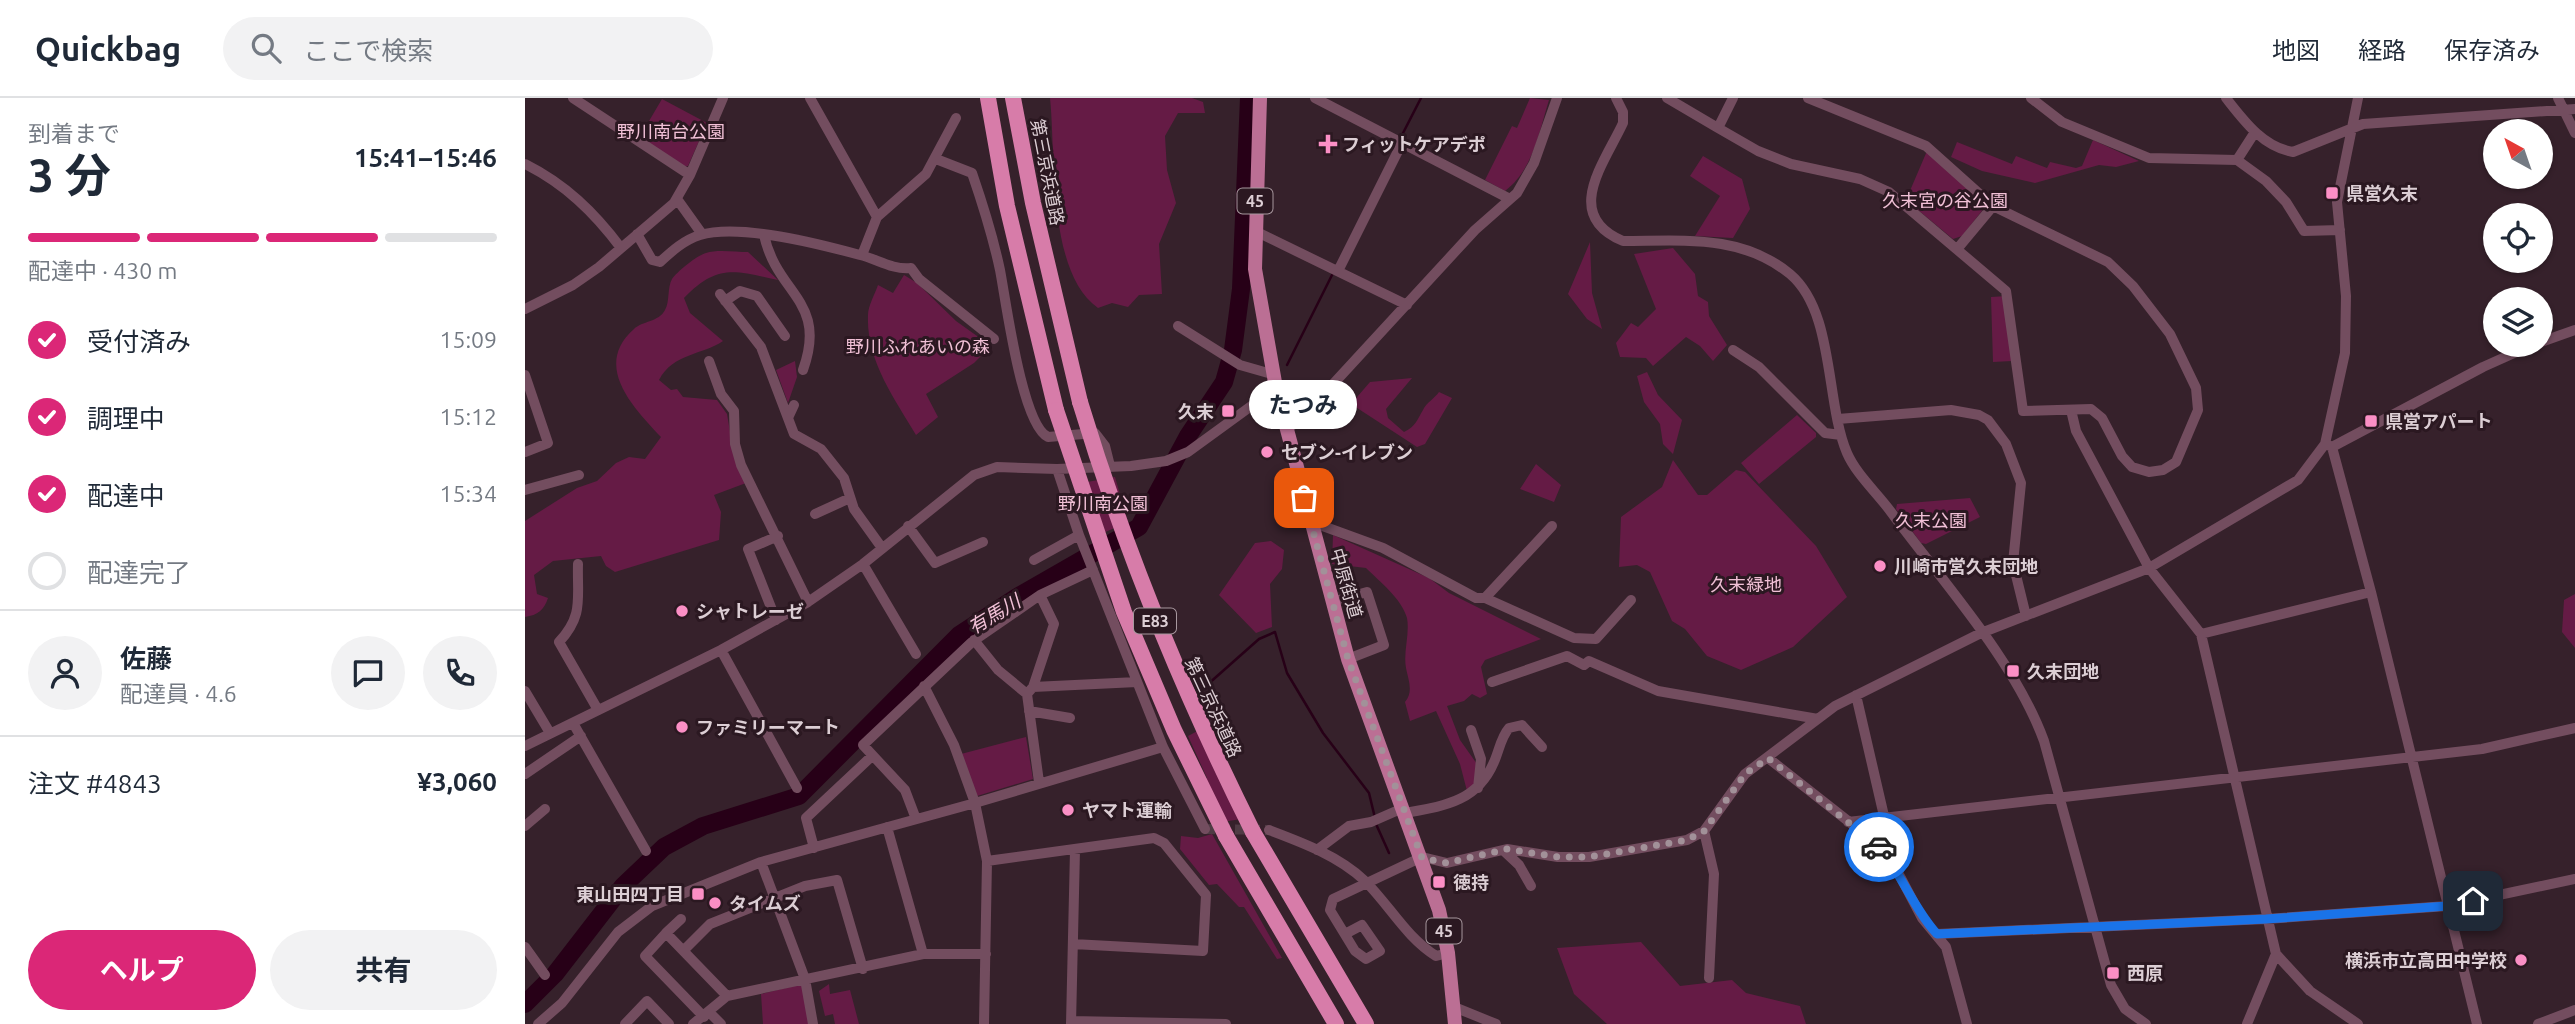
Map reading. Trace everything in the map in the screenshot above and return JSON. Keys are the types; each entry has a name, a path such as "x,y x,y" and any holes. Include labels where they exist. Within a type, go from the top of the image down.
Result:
{"highway":[{"name":"E83","path":"988,98 1007,206 1056,410 1124,612 1174,730 1226,836 1336,1024"},
{"name":"第三京浜道路","path":"1013,98 1033,203 1080,401 1102,475 1165,646 1196,718 1366,1024"}],"main road":[{"name":"中原街道","path":"1260,98 1255,269 1276,382 1348,659 1439,910 1448,953 1455,1024"}],"street":[{"path":"573,98 690,175"},
{"path":"525,309 573,285 677,199 723,98"},
{"path":"810,98 877,217"},
{"path":"1287,429 1300,420 1475,230 1510,199 1527,178 1557,98"},
{"path":"1616,98 1623,112 1623,123 1590,194 1595,220 1612,236 1623,241 1733,244 1762,254 1801,285 1812,306 1825,353 1837,418 1848,455 1981,634 2029,704 2044,741 2115,994 2132,1016 2146,1024"},
{"path":"1667,98 1758,152 1790,164 1860,179 1889,192 1958,247 2006,291 2021,409 2091,409 2102,418 2122,456 2132,467 2149,472 2163,470 2176,462 2198,410 2199,398 2170,334 2125,278 2108,262 1993,206 1926,146 1808,98"},
{"path":"1718,128 1733,98"},
{"path":"2031,98 2062,122 2149,158 2237,160 2266,181 2286,202 2304,231 2340,230"},
{"path":"2226,98 2255,132 2282,150 2293,152 2350,128 2390,121 2569,110"},
{"path":"2358,98 2337,202 2346,296 2346,339 2328,445 2371,592 2477,1024"},
{"path":"2557,98 2569,110 2575,134"},
{"path":"1320,99 1510,199"},
{"path":"862,255 877,217 926,174 956,118"},
{"path":"2237,160 2255,132"},
{"path":"1338,271 1402,143"},
{"path":"936,159 972,173 985,211 1015,362 1034,421 1048,437 1095,433 1105,446 1110,466"},
{"path":"525,164 564,187 597,216 621,248"},
{"path":"677,199 702,234"},
{"path":"1958,247 1993,206"},
{"path":"1255,231 1407,305"},
{"path":"637,234 652,260 660,262 678,246 702,234 764,235 862,255 884,265 911,268 919,279 994,339"},
{"path":"764,235 768,254 807,311 811,342 803,370"},
{"path":"785,336 757,296 740,291 722,298 761,347 794,434 821,449 844,478 850,498 882,548"},
{"path":"525,746 721,650 809,603 863,565 960,483 986,470 997,467 1057,468 1166,461 1188,452 1276,382 1222,355 1178,326"},
{"path":"2553,338 2575,330"},
{"path":"1733,350 1759,367 1825,433 1841,435"},
{"path":"1345,934 1331,910 1333,899 1422,858 1447,863 1503,850 1589,857 1687,840 1704,831 1745,774 1818,719 1856,695 1981,634 2149,568 2286,489 2309,470 2328,445 2505,357"},
{"path":"709,361 721,394 734,411 735,444 741,465 809,603"},
{"path":"525,375 548,443 525,452"},
{"path":"788,418 793,405"},
{"path":"1837,418 1951,410 1979,415 1988,420 2006,444 2021,483 2013,563 2026,616"},
{"path":"2071,410 2082,442 2149,568 2201,634 2276,954 2310,991 2358,1024"},
{"path":"1057,468 1079,535 1163,747 1205,830"},
{"path":"525,490 579,475"},
{"path":"815,513 850,498"},
{"path":"1310,521 1383,548 1476,598 1485,598 1562,634 1596,639 1631,600"},
{"path":"908,526 935,562 983,542"},
{"path":"1485,598 1552,526"},
{"path":"1034,560 1079,535"},
{"path":"776,620 747,549 778,536"},
{"path":"578,564 577,616 574,626 559,642 598,710"},
{"path":"863,565 916,654"},
{"path":"916,819 905,790 863,746 974,640 1040,595 1093,570"},
{"path":"1332,602 1367,592 1384,645 1348,659"},
{"path":"2201,634 2371,592"},
{"path":"1039,782 1029,711 1030,690 1054,624 1040,595"},
{"path":"974,640 998,670 1030,690 1137,682"},
{"path":"721,650 797,788"},
{"path":"1492,682 1567,656 1584,665 1590,661 1658,691 1818,719"},
{"path":"924,687 954,745 975,803 987,861 984,1024"},
{"path":"525,691 550,733"},
{"path":"1856,695 1884,816"},
{"path":"1029,711 1070,718"},
{"path":"572,723 646,852"},
{"path":"1317,850 1349,827 1404,810 1451,805 1478,788 1487,778 1504,733 1509,728 1522,725 1542,747"},
{"path":"1848,822 2482,749 2575,728"},
{"path":"1471,730 1481,759 1478,788"},
{"path":"525,774 581,736"},
{"path":"538,1024 562,1003 618,932 634,918 673,895 761,862 975,803 1163,747"},
{"path":"814,848 806,818 872,755"},
{"path":"1768,758 1876,843 1892,861 1922,918 1946,947 1967,1024"},
{"path":"525,826 545,809"},
{"path":"887,827 923,954"},
{"path":"1261,831 1317,850 1367,883 1417,944 1436,956 1448,953"},
{"path":"1704,831 1714,874 1709,978"},
{"path":"987,861 1154,838 1164,843 1206,895 1203,951 1073,944"},
{"path":"1075,850 1071,1022 1226,1024"},
{"path":"1503,850 1519,865 1531,886"},
{"path":"761,862 805,979 813,1024"},
{"path":"1937,934 2266,919 2447,906 2575,879"},
{"path":"684,950 710,924 805,886 837,880 863,969"},
{"path":"681,919 645,956 707,1015 721,1024"},
{"path":"666,933 727,996"},
{"path":"525,947 545,975"},
{"path":"693,1024 727,996 923,954 986,954"},
{"path":"2247,1024 2276,954"},
{"path":"625,1024 647,1001 669,1024"},
{"path":"1454,1007 1496,1024"},
{"path":"2538,1024 2575,1010"}],"green space":[{"path":"1050,98 1192,98 1203,102 1205,113 1178,113 1165,136 1167,170 1176,203 1159,244 1162,294 1139,295 1128,307 1112,303 1098,308 1082,291 1070,268 1057,211"},
{"path":"1530,98 1549,100 1529,161 1515,182 1505,191 1485,180 1512,126 1517,128"},
{"name":"野川南台公園","path":"662,99 707,123 688,166 684,167 639,138"},
{"path":"2093,140 2139,161 2116,167 2099,165 2035,183 1982,171 1951,157 1957,142 2012,164 2016,156 2047,168 2050,162 2076,168 2082,166"},
{"name":"久末宮の谷公園","path":"1927,151 1985,202 1985,207 1962,236 1953,239 1906,200"},
{"path":"1703,156 1742,179 1750,209 1733,238 1695,236 1720,196 1690,176"},
{"path":"1590,242 1592,293 1602,329 1587,319 1568,294"},
{"path":"1673,248 1695,274 1698,296 1708,302 1709,316 1727,345 1713,361 1700,346 1686,337 1653,366 1646,358 1620,357 1616,343 1631,323 1638,327 1656,309 1634,254"},
{"path":"710,252 748,252 778,280 728,272 707,279 696,287 684,298 690,313 723,341 680,359 665,371 659,380 671,390 677,389 683,397 717,400 727,414 734,455 746,483 714,495 721,512 719,540 615,572 606,566 601,556 553,561 534,575 537,594 548,598 546,602 540,611 525,617 525,521 577,488 597,481 616,463 629,457 645,459 661,437 639,413 622,386 617,372 617,357 622,343 637,326 662,314 667,306 672,279 692,260"},
{"name":"野川ふれあいの森","path":"904,275 917,283 956,321 991,346 974,363 926,394 938,417 916,435 883,378 869,332 868,311 878,285 893,293"},
{"path":"2007,296 2012,361 1993,362 1991,297"},
{"path":"795,361 797,377 788,403 776,370"},
{"path":"1647,372 1658,395 1682,420 1673,454 1663,444 1660,424 1644,402 1637,376"},
{"path":"1412,378 1386,409 1388,418 1404,432 1414,425 1426,405 1439,392 1452,398 1425,444 1417,447 1351,404 1370,382"},
{"path":"1797,415 1816,433 1816,437 1759,484 1741,463"},
{"name":"久末緑地","path":"1673,460 1698,495 1707,495 1736,470 1745,472 1816,546 1847,597 1793,647 1741,670 1707,656 1685,629 1672,621 1650,572 1637,565 1619,567 1621,517 1662,487"},
{"path":"1536,464 1561,485 1554,502 1520,489"},
{"name":"野川南公園","path":"1115,477 1128,522 1094,537 1076,484"},
{"name":"久末公園","path":"1970,498 1980,517 1926,544 1921,543 1896,509 1897,504"},
{"path":"1333,535 1429,578 1449,593 1541,639 1485,660 1481,667 1487,694 1480,698 1472,694 1464,701 1447,706 1460,740 1477,764 1475,784 1467,791 1460,764 1436,711 1410,721 1405,702 1410,690 1405,662 1408,624 1404,611 1366,568 1332,564"},
{"path":"1271,541 1284,550 1282,569 1270,584 1272,627 1256,633 1219,595 1255,543"},
{"path":"2575,594 2575,648 2562,632 2564,600"},
{"path":"1209,725 1254,817 1216,823 1198,784 1207,778 1188,736"},
{"path":"1026,737 1033,779 977,796 961,754"},
{"path":"1212,834 1282,958 1277,959 1244,907 1239,907 1217,884 1209,885 1180,849 1181,836 1198,838"},
{"path":"1641,942 1680,986 1732,980 1746,993 1800,1006 1806,1024 1607,1024 1574,994 1557,948"},
{"path":"802,984 810,1024 763,1024 761,994"},
{"path":"829,984 830,994 850,990 859,1024 835,1024 833,1014 825,1016 819,991"}],"waterway":[{"name":"有馬川","path":"525,1004 555,974 623,886 664,847 703,826 799,796 959,635 1017,597 1139,527 1188,436 1224,382 1233,350 1241,289 1249,98"},
{"path":"1401,137 1421,98"},
{"path":"1287,365 1334,271"},
{"path":"1198,693 1259,639 1275,632 1287,673 1323,733 1369,793 1375,818"},
{"path":"1376,824 1389,853"}],"tunnel":[{"path":"1205,829 1269,830"}],"way so far":[{"path":"1304,498 1348,659 1422,858 1447,863 1507,849 1558,857 1589,857 1687,840 1704,831 1745,774 1768,758 1879,847"}],"place":[{"name":"フィットケアデポ","path":"1328,144"},
{"name":"県営久末","path":"2332,193"},
{"name":"久末","path":"1228,411"},
{"name":"県営アパート","path":"2371,421"},
{"name":"セブン-イレブン","path":"1267,452"},
{"name":"たつみ","path":"1304,498"},
{"name":"川崎市営久末団地","path":"1880,566"},
{"name":"シャトレーゼ","path":"682,611"},
{"name":"久末団地","path":"2013,671"},
{"name":"ファミリーマート","path":"682,727"},
{"name":"ヤマト運輸","path":"1068,810"},
{"name":"徳持","path":"1439,882"},
{"name":"東山田四丁目","path":"698,894"},
{"name":"タイムズ","path":"715,903"},
{"name":"横浜市立高田中学校","path":"2521,960"},
{"name":"西原","path":"2113,973"}],"route":[{"path":"1879,847 1905,882 1922,918 1937,934 2266,919 2447,906 2473,901"}]}
